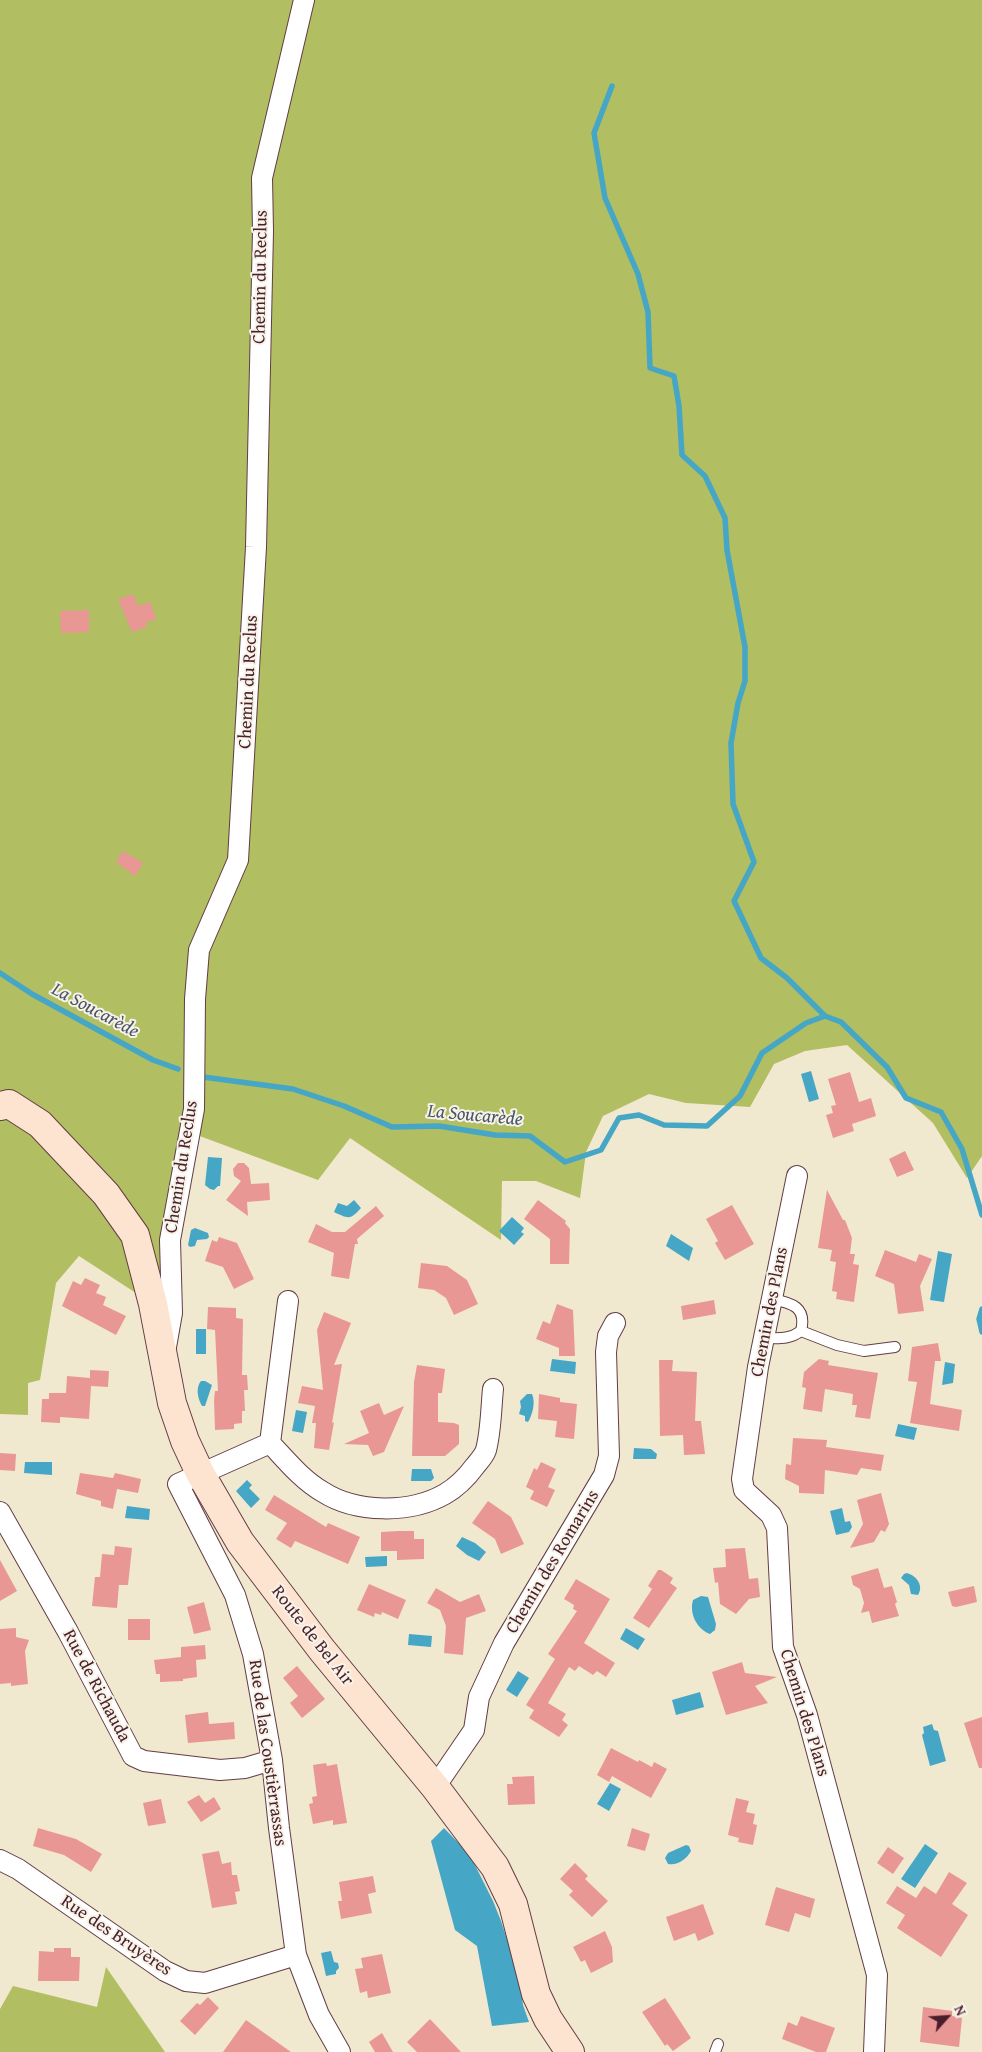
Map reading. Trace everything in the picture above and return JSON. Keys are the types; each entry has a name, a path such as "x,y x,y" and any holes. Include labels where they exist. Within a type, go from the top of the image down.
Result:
{"street":[{"name":"Chemin du Reclus","path":"164,1357 172,1313 170,1240 194,1109 195,998 199,950 238,860 256,547 263,231 262,178 304,0"},
{"name":"Route de Bel Air","path":"0,1106 9,1104 40,1124 106,1194 135,1235 153,1304 172,1403 200,1473 240,1542 322,1650 435,1787 495,1867 513,1904 536,1994 548,2019 570,2052"},
{"name":"Chemin des Plans","path":"797,1176 758,1367 742,1479 744,1490 771,1515 777,1528 783,1648 807,1715 877,1975 874,2052"},
{"path":"288,1301 270,1442 302,1477 324,1493 348,1504 374,1508 400,1507 421,1503 444,1495 465,1479 485,1452 493,1389"},
{"name":"Chemin des Romarins","path":"435,1787 474,1730 479,1697 504,1643 604,1475 609,1456 606,1352 608,1336 615,1323"},
{"path":"200,1473 270,1442"},
{"name":"Rue de las Coustièrrassas","path":"200,1473 178,1484 235,1595 253,1654 272,1760 296,1955 319,2015 340,2052"},
{"name":"Rue de Richauda","path":"1,1517 68,1632 133,1756 144,1761 220,1770 245,1768 272,1760"},
{"name":"Rue des Bruyères","path":"0,1860 18,1869 165,1971 186,1981 205,1983 296,1955"}],"lane":[{"path":"764,1338 794,1336 801,1331 804,1321 795,1305 772,1299"},
{"path":"801,1331 837,1345 864,1351 895,1347"}],"green space":[{"path":"0,0 982,0 982,1156 967,1178 933,1123 847,1045 805,1051 774,1064 750,1107 686,1103 649,1094 603,1116 586,1152 580,1198 536,1181 502,1181 501,1240 350,1138 318,1180 197,1135 180,1219 181,1302 139,1295 79,1256 56,1283 40,1380 28,1383 28,1415 0,1414"},
{"path":"106,1967 165,2052 0,2052 0,2009 13,1986 97,2007"}],"water":[{"path":"811,1071 819,1099 809,1102 801,1074"},
{"path":"208,1157 222,1158 220,1186 214,1190 205,1185"},
{"path":"354,1200 361,1208 354,1215 346,1217 334,1212 338,1203 347,1206"},
{"path":"512,1217 524,1228 521,1232 524,1234 514,1245 499,1231"},
{"path":"195,1228 208,1233 209,1237 197,1240 195,1246 190,1247 188,1245 191,1230"},
{"path":"671,1234 693,1248 689,1261 666,1246"},
{"path":"938,1251 952,1254 944,1302 930,1300"},
{"path":"196,1329 206,1329 206,1354 196,1354"},
{"path":"552,1359 576,1362 575,1374 550,1371"},
{"path":"945,1362 955,1364 953,1383 942,1385"},
{"path":"201,1381 212,1385 205,1406 202,1406 198,1394 198,1387"},
{"path":"527,1394 532,1394 534,1401 528,1422 525,1421 525,1416 519,1414 520,1401"},
{"path":"296,1410 307,1412 303,1433 292,1431"},
{"path":"898,1424 917,1428 914,1440 895,1436"},
{"path":"634,1448 651,1449 657,1454 656,1459 633,1459"},
{"path":"25,1462 52,1462 52,1475 24,1473"},
{"path":"412,1469 431,1469 434,1478 431,1481 411,1481"},
{"path":"247,1480 252,1485 249,1488 260,1499 251,1508 236,1491"},
{"path":"127,1506 150,1509 149,1520 125,1518"},
{"path":"842,1508 845,1522 850,1521 852,1527 849,1532 836,1535 830,1511"},
{"path":"462,1537 475,1543 486,1552 479,1561 467,1555 456,1546"},
{"path":"387,1556 387,1566 366,1567 365,1557"},
{"path":"907,1573 914,1576 920,1585 918,1595 911,1594 909,1585 901,1578"},
{"path":"701,1596 708,1597 716,1624 715,1630 710,1634 701,1629 693,1616 693,1600"},
{"path":"626,1628 645,1639 638,1650 620,1639"},
{"path":"409,1634 432,1636 431,1647 408,1645"},
{"path":"518,1671 529,1678 517,1697 506,1690"},
{"path":"700,1692 704,1707 676,1715 672,1700"},
{"path":"932,1724 934,1730 938,1731 946,1761 930,1766 922,1735 924,1733 923,1727"},
{"path":"610,1783 621,1789 609,1811 597,1804"},
{"path":"444,1828 470,1855 493,1901 520,1979 523,2005 529,2022 492,2026 477,1946 455,1930 431,1841"},
{"path":"925,1844 938,1853 915,1888 901,1879"},
{"path":"686,1845 689,1846 691,1851 687,1857 678,1863 668,1864 665,1858 668,1853"},
{"path":"331,1951 334,1962 338,1963 339,1968 336,1974 326,1976 321,1953"}],"building":[{"path":"133,594 138,606 150,602 156,619 145,623 147,627 132,632 118,599"},
{"path":"89,610 89,632 61,633 60,611"},
{"path":"123,851 143,863 135,876 116,862"},
{"path":"850,1072 859,1102 871,1098 876,1116 852,1124 854,1131 833,1138 826,1115 833,1113 831,1106 836,1105 828,1079"},
{"path":"905,1151 914,1170 897,1177 889,1159"},
{"path":"238,1163 244,1163 249,1168 251,1184 269,1183 270,1200 247,1202 248,1216 226,1200 241,1181 234,1176 233,1169"},
{"path":"827,1190 843,1220 845,1220 852,1238 850,1254 855,1254 853,1264 859,1265 854,1302 836,1299 837,1292 832,1291 836,1262 830,1261 832,1250 818,1248"},
{"path":"538,1200 566,1221 565,1223 570,1229 569,1264 550,1264 550,1239 524,1219"},
{"path":"732,1205 754,1244 725,1260 715,1243 718,1241 706,1219"},
{"path":"376,1206 384,1216 357,1239 358,1244 355,1244 349,1279 331,1276 334,1253 308,1242 316,1224 332,1232 345,1232"},
{"path":"219,1237 237,1243 254,1279 234,1289 223,1267 205,1261 212,1240 217,1242"},
{"path":"885,1250 916,1262 919,1254 932,1259 920,1286 924,1311 898,1314 894,1284 875,1276"},
{"path":"421,1263 447,1266 467,1280 478,1304 454,1315 446,1298 434,1290 418,1288"},
{"path":"85,1278 100,1285 96,1293 106,1297 103,1305 126,1316 116,1335 62,1306 73,1281 81,1285"},
{"path":"714,1300 716,1314 683,1320 681,1306"},
{"path":"557,1304 573,1310 575,1356 559,1356 559,1348 536,1339 543,1321 550,1324"},
{"path":"208,1307 236,1308 236,1318 243,1319 242,1375 247,1375 248,1390 244,1390 245,1411 242,1411 242,1423 234,1424 234,1429 215,1430 214,1400 215,1391 218,1391 215,1330 207,1329"},
{"path":"324,1312 351,1323 334,1365 342,1364 329,1450 314,1448 316,1423 312,1423 315,1406 298,1403 302,1386 323,1390 317,1330"},
{"path":"938,1343 941,1361 935,1361 930,1404 962,1410 959,1431 910,1423 917,1382 908,1381 912,1347"},
{"path":"819,1359 829,1361 828,1365 878,1373 870,1419 855,1417 857,1405 852,1405 853,1394 825,1389 822,1412 803,1409 806,1388 802,1387 804,1372"},
{"path":"659,1360 673,1360 672,1371 697,1372 695,1421 701,1421 705,1454 684,1455 683,1435 660,1436"},
{"path":"417,1365 445,1369 442,1393 438,1393 438,1422 459,1425 459,1444 445,1456 412,1456 414,1382"},
{"path":"90,1370 109,1371 108,1387 91,1386 89,1419 60,1417 60,1423 41,1422 42,1399 49,1399 49,1393 66,1393 67,1376 90,1378"},
{"path":"539,1394 560,1398 560,1402 577,1404 574,1439 555,1437 557,1421 538,1419"},
{"path":"379,1403 384,1415 404,1406 384,1452 373,1456 368,1445 344,1444 369,1433 360,1411"},
{"path":"793,1438 827,1440 826,1447 884,1455 881,1471 861,1468 857,1475 825,1470 824,1494 799,1493 799,1486 785,1479 786,1464 791,1465"},
{"path":"0,1453 16,1454 15,1471 0,1470"},
{"path":"541,1462 556,1469 548,1487 555,1490 547,1507 530,1499 534,1491 526,1487 534,1468 537,1470"},
{"path":"80,1473 113,1478 115,1473 141,1479 138,1493 117,1489 113,1509 101,1506 101,1501 76,1494"},
{"path":"881,1493 889,1524 885,1532 881,1530 874,1542 850,1548 863,1524 857,1500"},
{"path":"274,1495 326,1527 328,1523 360,1537 348,1564 295,1541 291,1548 276,1539 287,1523 265,1510"},
{"path":"488,1501 511,1517 524,1544 501,1554 495,1539 472,1523"},
{"path":"414,1531 414,1539 424,1539 424,1559 397,1560 397,1551 381,1551 381,1532"},
{"path":"115,1546 132,1548 128,1585 119,1585 117,1608 92,1606 95,1577 100,1577 102,1554 114,1555"},
{"path":"745,1548 749,1579 758,1578 760,1597 749,1599 736,1614 720,1604 718,1582 715,1583 713,1568 726,1567 725,1549"},
{"path":"0,1560 17,1591 0,1601"},
{"path":"878,1568 884,1588 892,1586 899,1616 872,1623 869,1611 861,1613 864,1603 860,1589 853,1585 851,1576"},
{"path":"658,1570 673,1578 670,1583 677,1588 649,1628 633,1618 652,1589 648,1586"},
{"path":"576,1579 610,1599 584,1643 615,1663 606,1677 597,1671 593,1675 579,1666 575,1671 569,1667 548,1703 566,1714 562,1720 568,1725 559,1737 529,1718 534,1710 526,1705 555,1659 548,1654 577,1611 573,1609 574,1605 564,1599"},
{"path":"369,1584 406,1600 398,1619 382,1612 381,1615 375,1613 374,1617 357,1610"},
{"path":"974,1586 977,1602 956,1607 952,1606 948,1592"},
{"path":"436,1588 460,1602 479,1594 486,1611 466,1618 463,1655 444,1653 446,1626 440,1610 427,1603"},
{"path":"204,1602 211,1630 194,1634 187,1607"},
{"path":"128,1619 150,1619 150,1640 128,1640"},
{"path":"16,1628 16,1637 29,1640 25,1651 28,1684 11,1686 11,1683 0,1684 0,1629"},
{"path":"205,1645 206,1659 196,1660 197,1677 183,1679 183,1681 160,1682 160,1674 156,1674 154,1660 181,1657 181,1647"},
{"path":"742,1662 745,1673 777,1677 755,1686 768,1703 726,1715 712,1672"},
{"path":"297,1666 325,1699 302,1718 290,1703 298,1696 283,1678"},
{"path":"208,1712 209,1724 234,1722 235,1739 188,1743 185,1715"},
{"path":"982,1717 982,1768 979,1768 964,1723"},
{"path":"611,1748 638,1762 639,1760 652,1767 654,1762 667,1769 651,1798 612,1776 609,1782 597,1775"},
{"path":"326,1763 327,1766 337,1764 347,1823 333,1825 333,1820 313,1824 309,1804 313,1803 312,1797 317,1796 313,1765"},
{"path":"534,1776 535,1804 508,1805 507,1784 513,1784 512,1777"},
{"path":"199,1795 205,1803 214,1797 221,1809 201,1822 187,1802"},
{"path":"736,1798 749,1801 746,1812 755,1814 753,1824 757,1825 753,1845 738,1842 739,1838 728,1835"},
{"path":"161,1799 166,1823 148,1826 143,1803"},
{"path":"38,1828 76,1839 102,1854 91,1872 64,1855 33,1846"},
{"path":"632,1828 650,1834 645,1851 627,1846"},
{"path":"888,1847 904,1858 893,1874 877,1863"},
{"path":"219,1851 222,1864 231,1862 232,1875 237,1875 240,1891 235,1892 237,1904 212,1908 202,1854"},
{"path":"575,1863 588,1876 585,1879 608,1901 592,1917 569,1895 573,1891 560,1879"},
{"path":"949,1872 967,1883 952,1904 968,1915 941,1957 897,1928 905,1915 886,1903 897,1886 916,1898 924,1886 936,1894"},
{"path":"373,1876 376,1892 368,1894 372,1913 341,1919 338,1901 342,1901 339,1882"},
{"path":"776,1887 815,1899 810,1918 795,1913 789,1932 765,1925"},
{"path":"703,1904 714,1934 698,1941 695,1933 674,1941 666,1917"},
{"path":"605,1931 612,1947 613,1962 591,1973 585,1960 581,1962 573,1947"},
{"path":"54,1948 71,1948 71,1957 80,1957 79,1981 38,1981 39,1951 54,1952"},
{"path":"382,1954 391,1993 368,1998 367,1991 360,1993 355,1969 363,1968 361,1958"},
{"path":"208,1997 219,2008 195,2035 180,2021 197,2003 200,2005"},
{"path":"665,1998 691,2038 673,2051 667,2044 665,2046 642,2012"},
{"path":"923,2007 952,2011 952,2016 962,2018 959,2047 920,2042"},
{"path":"801,2016 835,2028 826,2052 816,2052 782,2039 788,2022 797,2026"},
{"path":"430,2019 461,2052 417,2052 407,2042"},
{"path":"246,2020 291,2052 223,2052"},
{"path":"382,2033 393,2052 375,2052 369,2042"}],"waterway":[{"path":"612,86 594,133 605,198 638,274 648,312 650,368 674,376 679,406 682,455 705,476 725,518 727,550 745,647 745,681 738,703 731,743 733,804 754,862 734,901 761,958 787,978 825,1016"},
{"name":"La Soucarède","path":"0,973 32,994 153,1060 178,1069"},
{"name":"La Soucarède","path":"203,1077 293,1089 344,1106 392,1127 439,1126 495,1135 530,1136 565,1162 601,1150 619,1118 639,1115 664,1125 707,1126 740,1096 762,1053 806,1023 825,1016 841,1022 887,1067 906,1098 941,1112 962,1149 982,1215"},
{"name":"La Soucarède","path":"982,1309 979,1319 982,1332"}]}
